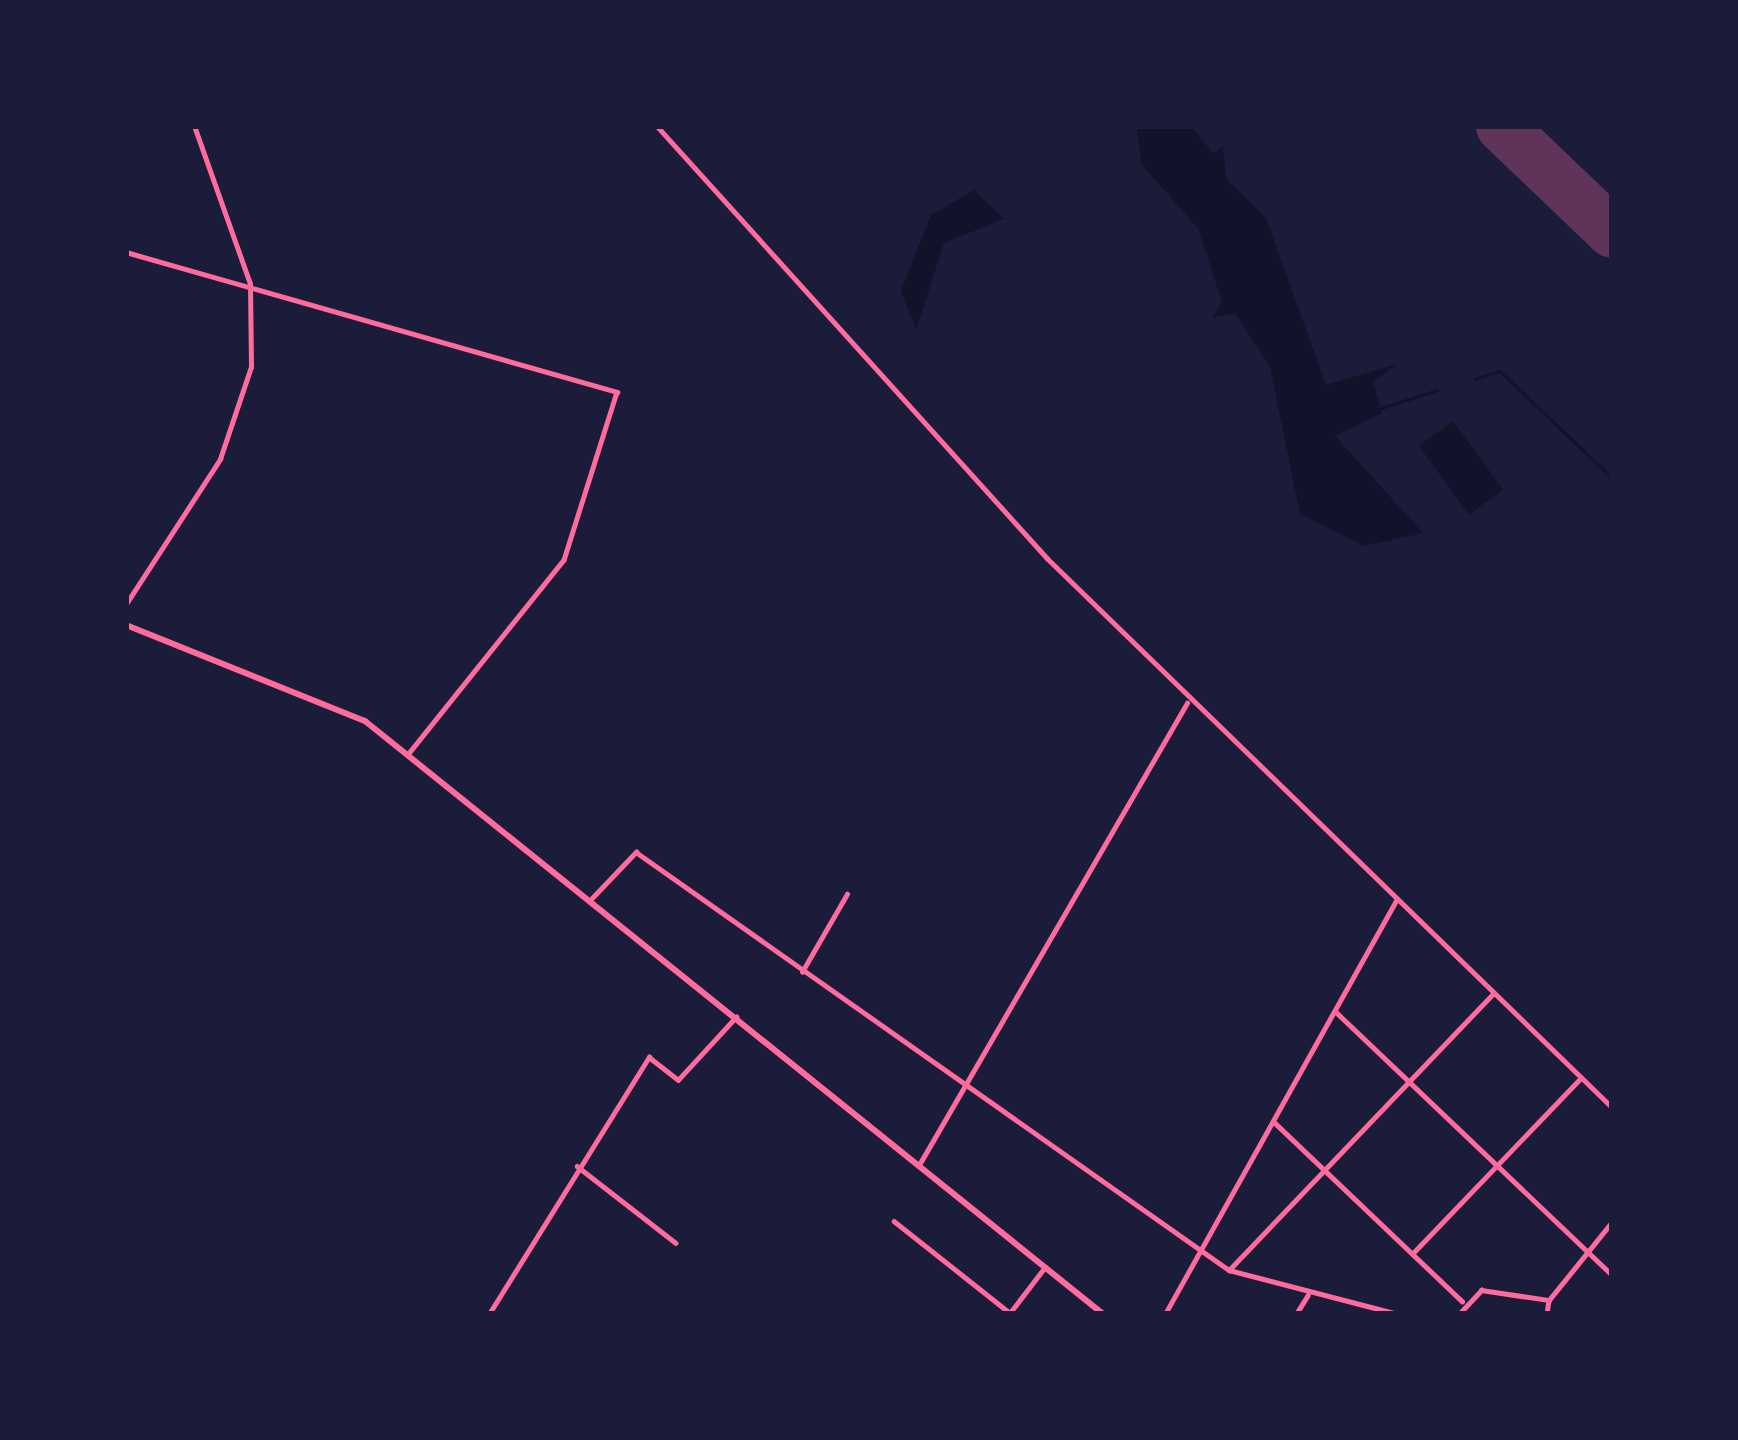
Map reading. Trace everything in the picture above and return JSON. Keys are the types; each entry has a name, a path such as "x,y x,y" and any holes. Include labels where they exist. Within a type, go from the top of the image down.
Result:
{"main road":[{"path":"126,625 323,695 592,898 1103,1314"}],"street":[{"path":"126,604 229,440 250,367 250,284 194,126"},
{"path":"657,126 1188,700 1612,1108"},
{"path":"126,252 617,392 564,560 408,755"},
{"path":"919,1165 1188,700"},
{"path":"592,898 636,852 1229,1270 1398,1314"},
{"path":"802,972 847,894"},
{"path":"1166,1314 1396,899"},
{"path":"1229,1270 1494,993"},
{"path":"1335,1011 1612,1275"},
{"path":"489,1314 649,1057 678,1080 736,1017"},
{"path":"1412,1254 1581,1078"},
{"path":"1274,1122 1462,1301"},
{"path":"577,1166 676,1244"},
{"path":"894,1221 1009,1313 1045,1267"},
{"path":"1547,1314 1549,1300 1612,1222"},
{"path":"1459,1314 1462,1301 1481,1290 1549,1300"},
{"path":"1296,1314 1307,1294"}],"shaded area":[{"path":"1136,126 1192,126 1213,154 1223,147 1226,179 1266,218 1326,385 1397,364 1373,382 1382,413 1335,436 1423,533 1364,546 1300,514 1270,367 1235,313 1212,318 1222,302 1198,228 1142,165"},
{"path":"974,190 1004,219 944,243 916,330 901,291 931,215"},
{"path":"1453,421 1503,490 1469,514 1419,446"}],"waterway":[{"path":"1474,379 1500,371 1612,478"},
{"path":"1381,408 1437,390"}],"taxiway":[{"path":"1507,126 1519,143"}],"runway":[{"path":"1501,126 1612,232"}]}
